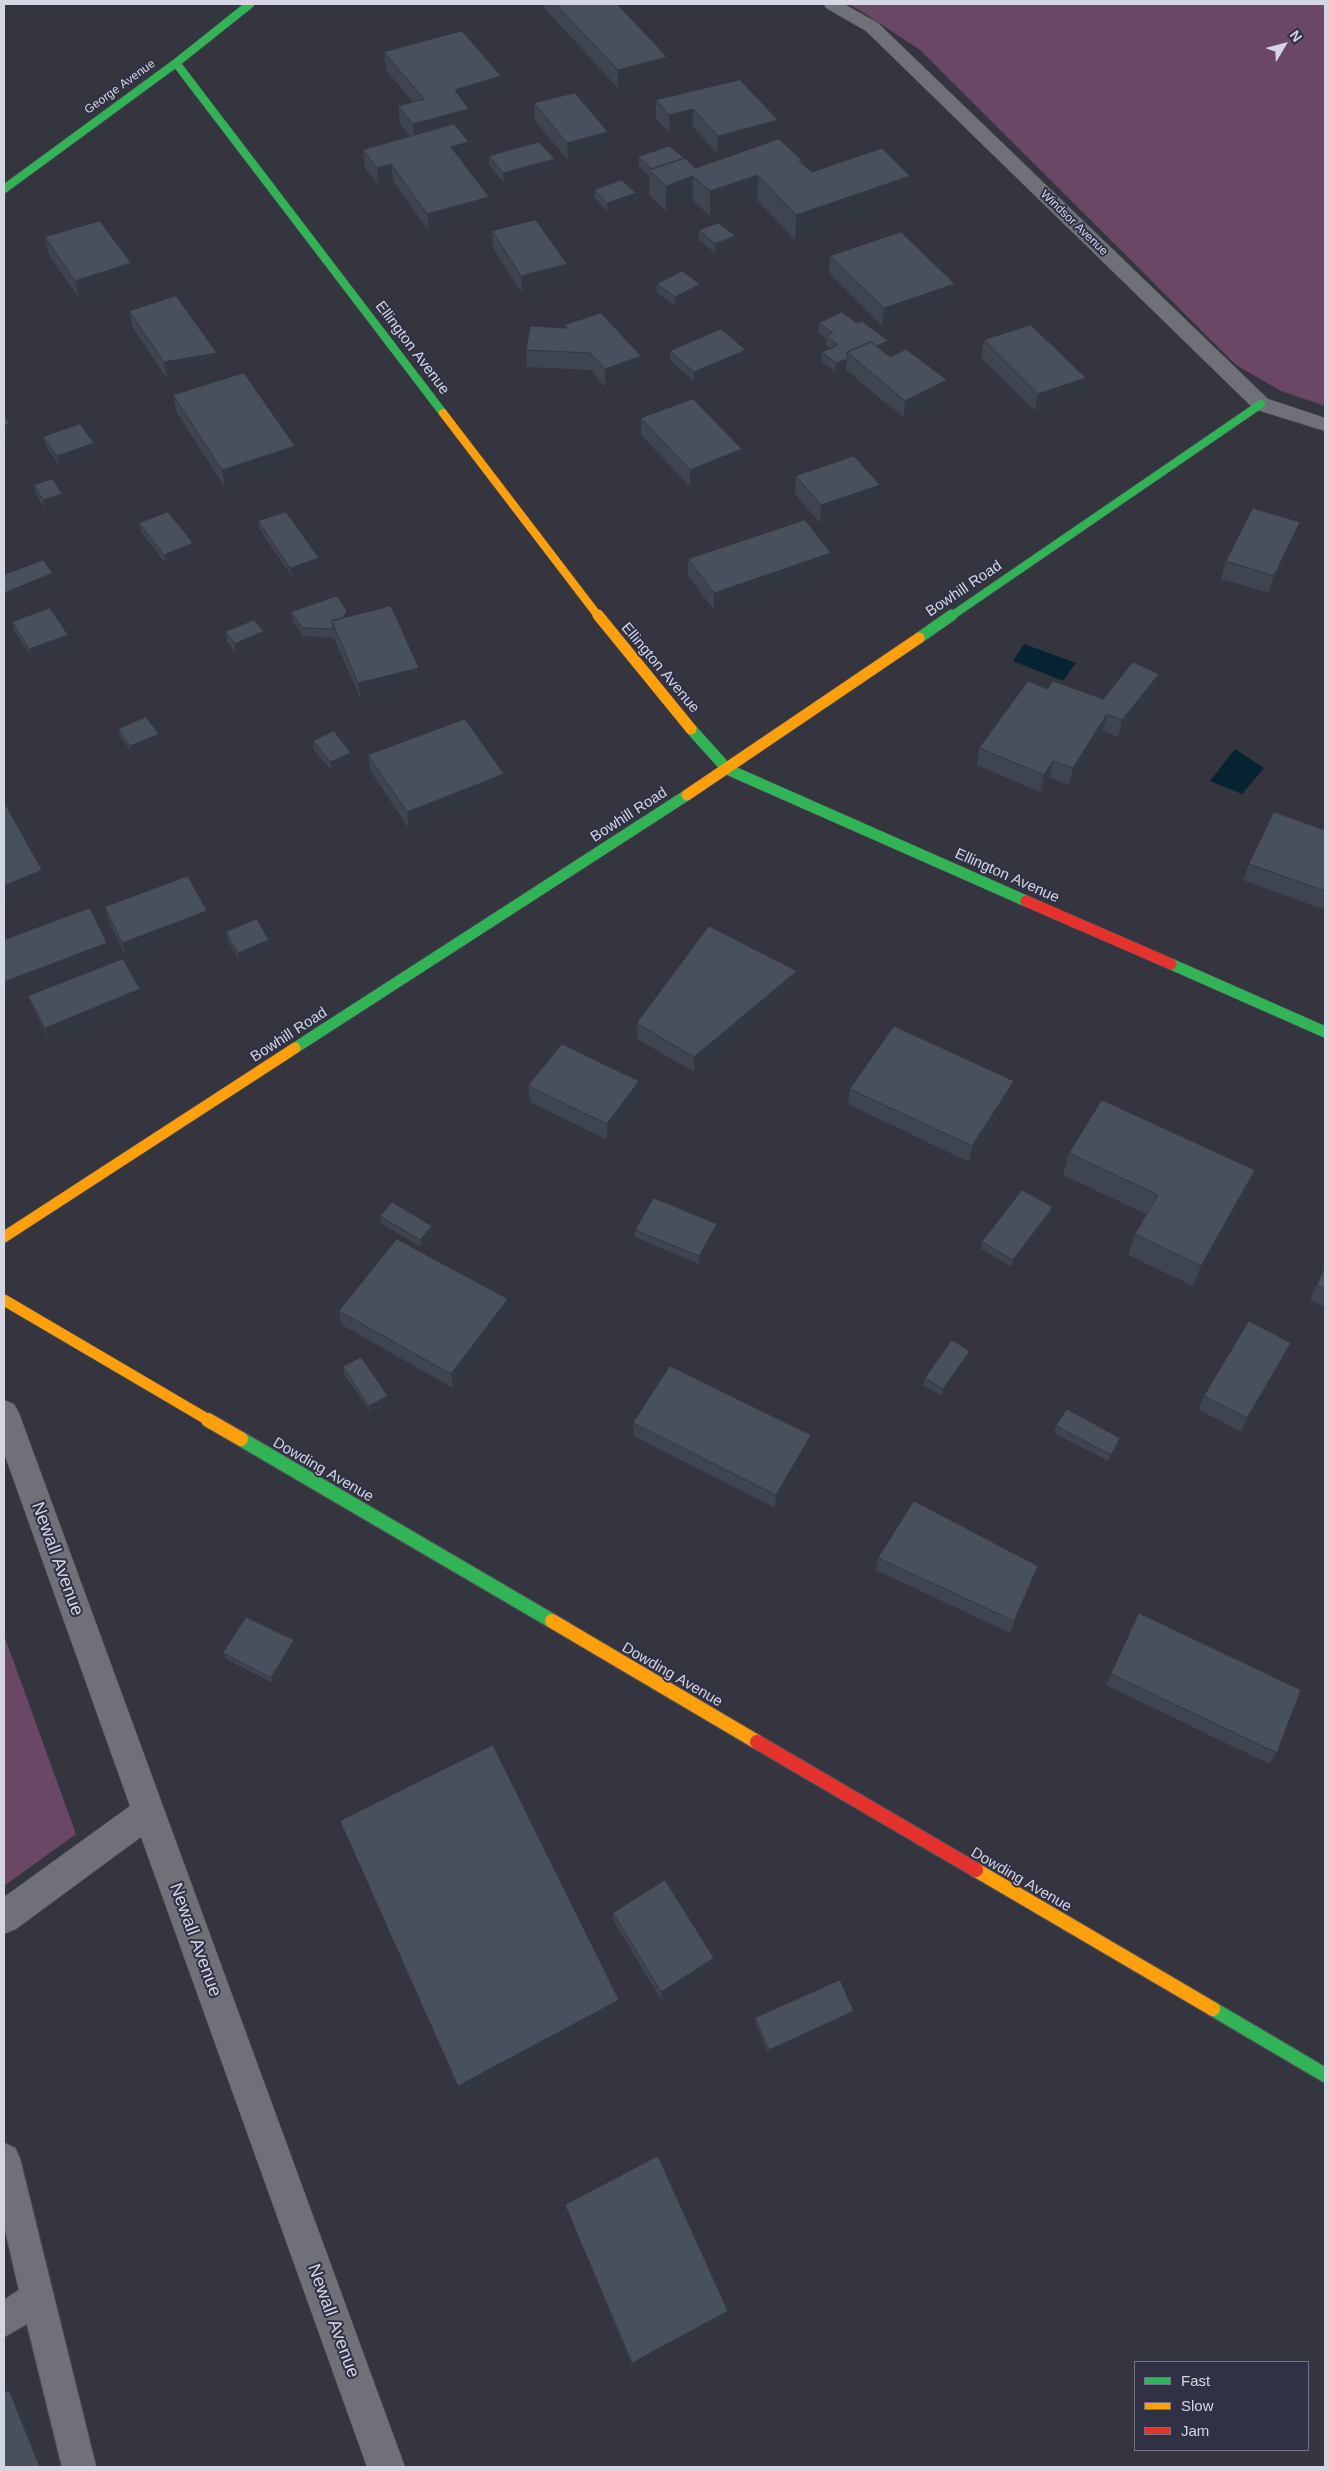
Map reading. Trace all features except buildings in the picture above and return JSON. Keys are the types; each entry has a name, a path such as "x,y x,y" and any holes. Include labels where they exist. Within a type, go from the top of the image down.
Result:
{"street":[{"name":"George Avenue","path":"4,190 176,63 250,4"},
{"name":"Windsor Avenue","path":"832,4 872,27 1261,404 1325,425"},
{"name":"Ellington Avenue","path":"176,63 611,632 669,704 727,769 1325,1032"},
{"name":"Bowhill Road","path":"4,1237 727,769 1261,404"},
{"name":"Dowding Avenue","path":"4,1300 1325,2075"},
{"name":"Newall Avenue","path":"4,1413 386,2467"},
{"path":"4,1917 148,1812"}],"lane":[{"path":"4,2159 79,2467"},
{"path":"4,2320 38,2297"}],"shaded area":[{"path":"847,4 1325,4 1325,406 1281,391 1236,365 920,50 858,9"},
{"path":"4,1635 76,1834 4,1886"}],"water":[{"path":"1024,644 1076,663 1063,681 1013,661"},
{"path":"1235,749 1264,768 1242,794 1210,781"}],"traffic: fast":[{"path":"4,189 176,63 250,4"},
{"path":"176,63 443,413"},
{"path":"919,638 1261,404"},
{"path":"691,729 727,769 1026,901"},
{"path":"295,1048 687,795"},
{"path":"1171,964 1325,1032"},
{"path":"241,1439 552,1621"},
{"path":"1213,2009 1325,2075"}],"traffic: slow":[{"path":"443,413 611,632 691,729"},
{"path":"687,795 919,638"},
{"path":"4,1237 295,1048"},
{"path":"4,1300 241,1439"},
{"path":"552,1621 757,1742"},
{"path":"976,1870 1213,2009"}],"traffic: jam":[{"path":"1026,901 1171,964"},
{"path":"757,1742 976,1870"}]}
